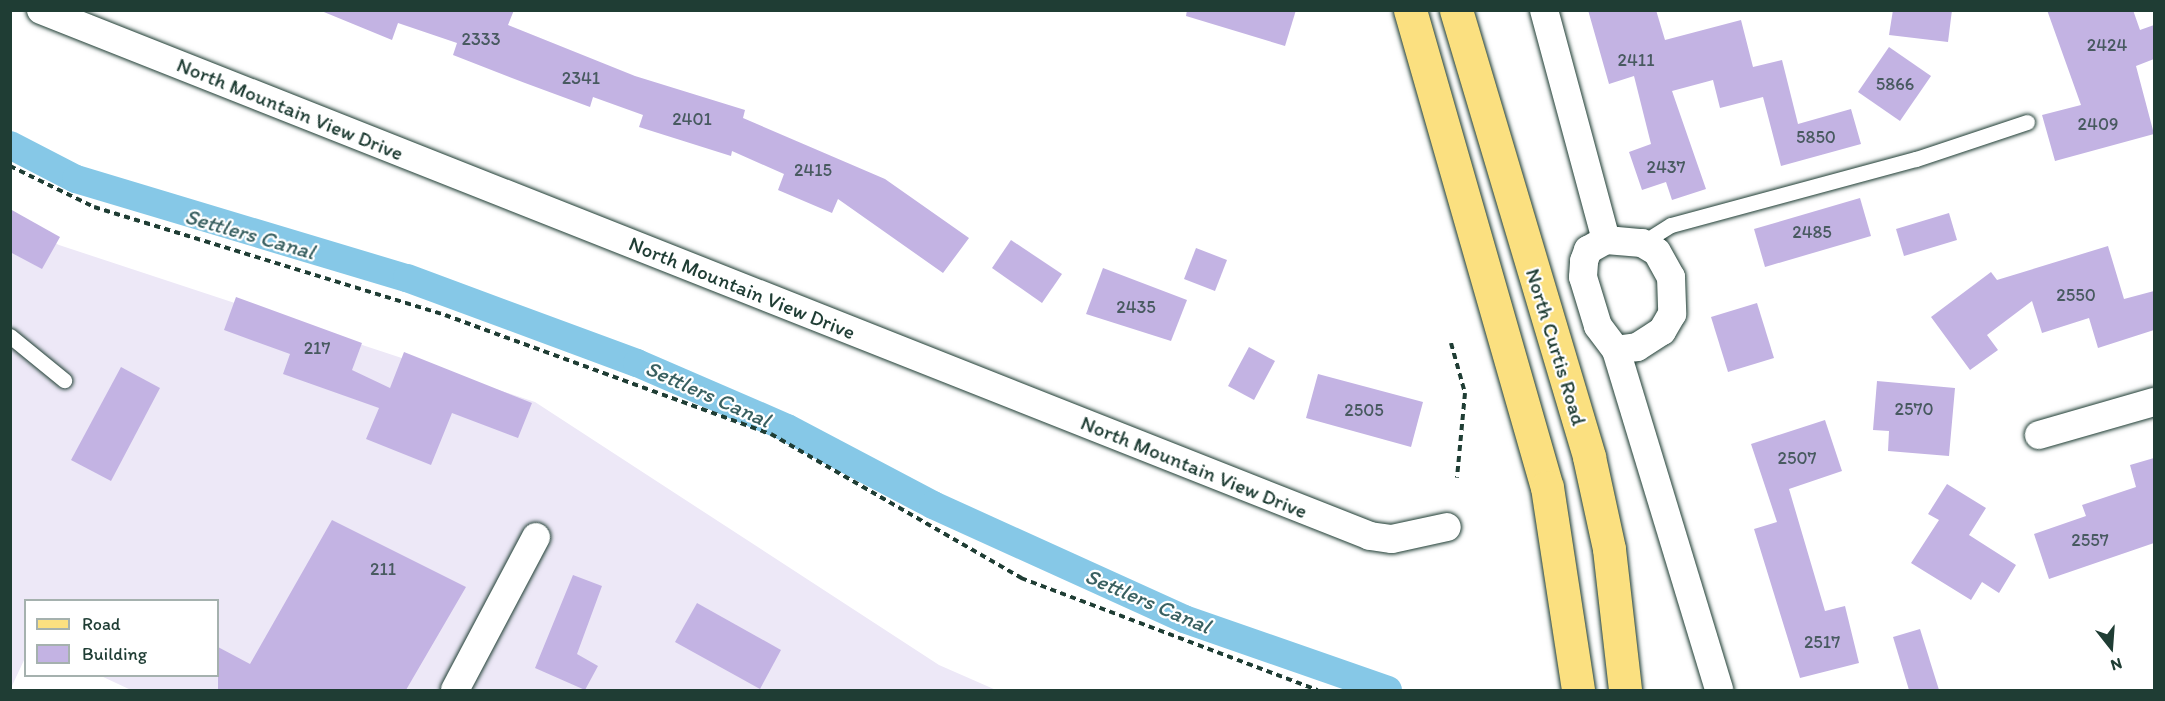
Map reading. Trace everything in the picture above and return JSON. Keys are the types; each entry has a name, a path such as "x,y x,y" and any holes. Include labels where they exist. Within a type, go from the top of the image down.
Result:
{"main road":[{"path":"1410,10 1547,488 1578,689"},
{"name":"North Curtis Road","path":"1456,10 1589,457 1609,549 1624,690"}],"street":[{"name":"North Mountain View Drive","path":"40,10 1370,536 1392,539 1447,527"},
{"path":"1544,10 1606,240"},
{"path":"1616,350 1637,347 1662,331 1672,314 1671,278 1657,252 1642,243 1606,240 1588,250 1583,277 1598,326 1616,350 1719,690"},
{"path":"2038,435 2154,402"},
{"path":"455,690 536,537"}],"lane":[{"path":"1642,243 1671,225 1916,159 2027,122"},
{"path":"10,336 64,380"}],"path":[{"path":"10,166 94,207 445,315 771,434 1021,578 1318,690"},
{"path":"1451,343 1465,393 1457,478"}],"shaded area":[{"path":"11,221 59,245 535,402 939,665 996,690 131,690 103,677 219,677 219,599 24,599 24,660 11,688"}],"building":[{"path":"319,10 514,10 508,25 635,76 745,110 743,118 885,179 969,238 943,273 838,199 832,213 778,190 784,174 732,151 731,156 639,127 643,115 593,97 590,107 453,55 457,43 398,23 392,40"},
{"path":"1187,10 1296,10 1285,46 1186,16"},
{"path":"1588,10 1656,10 1665,40 1741,20 1753,67 1782,60 1798,124 1851,109 1861,144 1781,166 1763,97 1720,108 1713,80 1672,91 1706,189 1672,200 1666,182 1642,190 1629,152 1651,144 1634,76 1609,84"},
{"path":"1893,10 1952,10 1948,42 1889,35"},
{"path":"2047,10 2133,10 2140,30 2154,25 2154,59 2136,66 2154,134 2055,161 2042,115 2081,105"},
{"path":"1889,47 1931,76 1900,121 1858,92"},
{"path":"1860,198 1871,236 1765,267 1754,229"},
{"path":"10,209 60,237 42,269 10,252"},
{"path":"1949,213 1957,240 1904,256 1896,229"},
{"path":"1011,240 1062,274 1042,303 992,268"},
{"path":"2108,246 2124,299 2154,291 2154,330 2098,348 2089,318 2042,333 2032,301 1987,335 1998,350 1970,370 1931,317 1991,272 1997,280"},
{"path":"1196,248 1227,260 1215,291 1184,279"},
{"path":"1103,268 1187,300 1171,341 1086,314"},
{"path":"236,297 362,343 352,370 390,388 404,352 532,403 518,438 452,413 431,465 366,439 379,408 283,374 290,354 224,330"},
{"path":"1757,303 1774,358 1728,372 1711,317"},
{"path":"1249,347 1275,361 1254,400 1228,386"},
{"path":"121,367 160,388 111,481 71,460"},
{"path":"1318,374 1423,402 1411,447 1306,418"},
{"path":"1877,381 1955,388 1949,456 1888,451 1889,431 1873,430"},
{"path":"1825,420 1842,471 1789,489 1825,611 1845,606 1859,663 1800,678 1754,529 1777,522 1751,444"},
{"path":"2154,458 2154,543 2049,579 2034,534 2086,516 2082,505 2136,487 2130,465"},
{"path":"1947,484 1986,508 1969,535 2016,565 1999,593 1982,582 1971,600 1911,563 1939,520 1928,514"},
{"path":"332,520 466,587 406,690 218,690 219,648 250,664"},
{"path":"573,575 602,586 577,654 598,666 585,690 535,668"},
{"path":"697,603 781,650 760,689 675,642"},
{"path":"1920,629 1939,690 1909,690 1893,637"}],"waterway":[{"name":"Settlers Canal","path":"10,145 76,179 407,278 637,363 787,428 933,505 1184,619 1388,690"}]}
